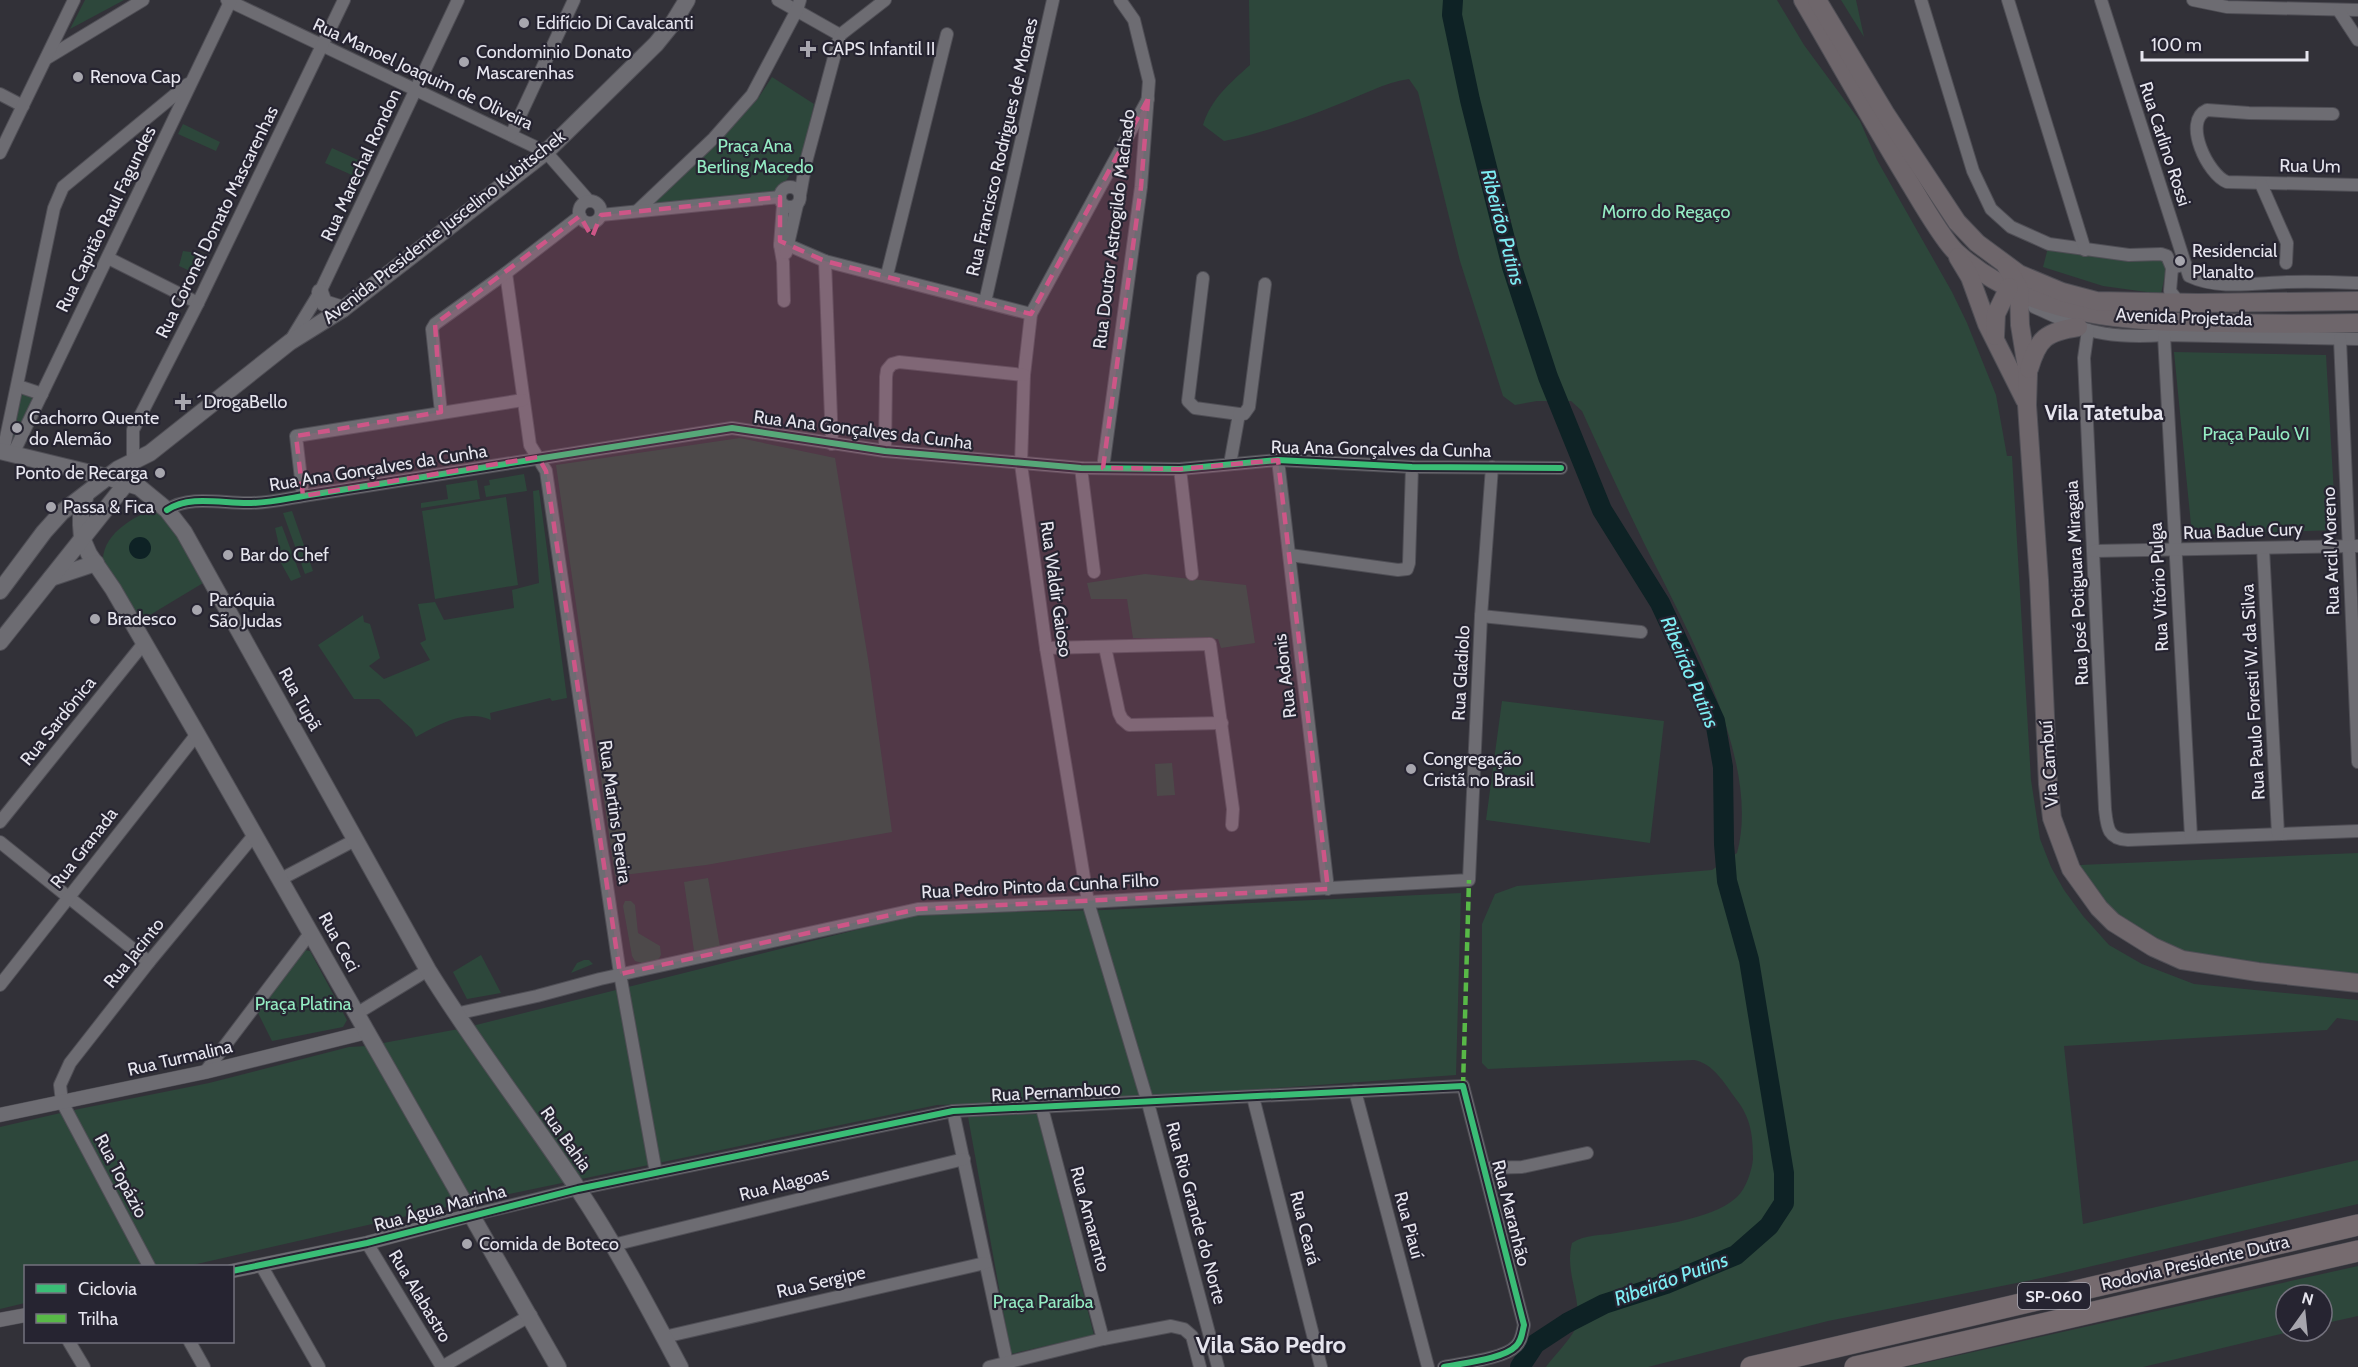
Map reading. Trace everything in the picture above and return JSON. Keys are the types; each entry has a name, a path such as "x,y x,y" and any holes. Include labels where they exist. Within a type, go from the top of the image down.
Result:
{"highway":[{"name":"Rodovia Presidente Dutra","path":"1751,1367 2358,1225"},
{"name":"Rodovia Presidente Dutra","path":"1855,1367 2358,1251"}],"main road":[{"name":"Avenida Presidente Juscelino Kubitschek","path":"0,642 150,453 290,342 343,309 546,152 656,44 674,23 687,0"},
{"path":"1803,0 1881,135 1955,251 1989,276 2017,289 2094,315 2191,329 2293,331 2358,323"},
{"path":"1817,0 1891,122 1958,222 1977,243 2006,266 2017,289"},
{"name":"Via Cambuí","path":"1955,251 1970,277 1995,340 2027,405"},
{"path":"1995,340 1996,314 2017,289"},
{"path":"2017,289 2062,292 2096,301 2181,303 2358,301"},
{"name":"Via Cambuí","path":"2017,289 2028,374 2027,405 2048,784 2052,818 2071,869 2099,908 2113,922 2153,947 2182,960 2258,972 2358,982"},
{"path":"320,292 324,303 343,309"},
{"path":"2028,374 2034,350 2043,338 2053,332 2083,328"},
{"name":"Rua Tupã","path":"6,452 126,482 139,487 167,510 184,532 428,970"},
{"name":"Avenida Presidente Juscelino Kubitschek","path":"0,591 49,525 107,477 150,453"},
{"path":"82,538 81,513 86,494"},
{"name":"Rua Ceci","path":"82,538 89,554 144,643 281,879 356,1014 531,1315 558,1367"},
{"path":"48,580 63,572 96,563"},
{"path":"0,624 0,636"},
{"name":"Rua Bahia","path":"428,970 455,1014 578,1189 680,1367"}],"street":[{"path":"0,153 74,0"},
{"path":"46,58 143,0"},
{"name":"Rua Manoel Joaquim de Oliveira","path":"229,0 546,152 589,201"},
{"name":"Rua Capitão Raul Fagundes","path":"6,452 42,394 229,0"},
{"name":"Rua Coronel Donato Mascarenhas","path":"133,461 133,430 198,303 344,0"},
{"name":"Rua Marechal Rondon","path":"290,342 320,292 458,0"},
{"path":"511,135 574,0"},
{"path":"778,0 799,5 840,35"},
{"path":"784,245 799,200 806,162 840,35 885,0"},
{"name":"Rua Francisco Rodrigues de Moraes","path":"985,302 1053,0"},
{"name":"Rua Doutor Astrogildo Machado","path":"1103,468 1141,187 1149,81 1138,32 1129,10 1120,0"},
{"path":"1921,0 1973,171 1991,210 2011,227 2036,239 2067,248 2128,255 2161,254 2167,256 2172,268 2170,291 2181,303 2191,329"},
{"path":"2008,0 2085,250"},
{"name":"Rua Carlino Rossi","path":"2101,0 2185,264"},
{"path":"2193,0 2209,4 2358,10"},
{"path":"638,210 714,138 752,96 799,5"},
{"path":"2339,10 2358,40"},
{"path":"887,275 947,34"},
{"path":"6,452 54,208 63,187 193,80"},
{"path":"0,94 23,106"},
{"name":"Rua Waldir Gaioso","path":"1148,99 1031,314 1024,375 1021,464 1046,648 1088,902 1148,1103"},
{"name":"Rua Um","path":"2333,114 2206,110 2197,120 2198,136 2206,160 2220,179 2227,182 2358,185"},
{"path":"784,301 782,197 806,162"},
{"path":"2261,184 2287,243 2286,263"},
{"path":"601,215 782,197 794,187 799,200"},
{"path":"782,197 789,207 799,200"},
{"path":"589,201 598,203 601,215 592,223 584,222 580,216 580,206 589,201"},
{"path":"441,412 432,329 435,324 580,216"},
{"path":"784,245 825,261 887,275 1031,314"},
{"path":"108,258 198,303"},
{"path":"825,261 832,444"},
{"path":"2172,268 2185,264 2189,276 2201,282 2233,285 2358,283"},
{"name":"Rua Martins Pereira","path":"506,273 530,445 546,471 620,974 656,1173"},
{"path":"1203,278 1188,401 1195,408 1239,414 1244,414 1249,407 1265,284"},
{"path":"2316,282 2301,292 2292,302 2293,331 2340,339 2358,339"},
{"name":"Avenida Projetada","path":"2017,289 2083,328 2142,337 2191,329"},
{"name":"Rua José Potiguara Miragaia","path":"2083,328 2107,829 2110,834 2120,840 2191,837"},
{"name":"Rua Vitório Pulga","path":"2164,335 2191,837"},
{"name":"Rua Arcil Moreno","path":"2340,339 2354,546 2358,762"},
{"path":"885,451 886,377 887,370 892,364 899,362 1024,375"},
{"path":"18,386 42,394"},
{"path":"303,496 296,436 523,400"},
{"path":"1230,464 1239,414"},
{"name":"Rua Ana Gonçalves da Cunha","path":"167,510 173,506 193,501 253,503 303,496 732,428 885,451 1081,468 1180,469 1278,460 1412,468 1562,468"},
{"name":"Rua Adonis","path":"1278,460 1328,889"},
{"name":"Rua Gladiolo","path":"1469,880 1481,616 1492,467"},
{"path":"1081,468 1094,572"},
{"path":"1290,555 1398,570 1407,569 1412,468"},
{"path":"1180,469 1192,574"},
{"name":"Rua Badue Cury","path":"2094,551 2354,546"},
{"name":"Rua Paulo Foresti W. da Silva","path":"2263,548 2278,834"},
{"path":"1481,616 1641,632"},
{"name":"Rua Sardônica","path":"0,822 144,643"},
{"path":"1046,648 1210,644 1233,809 1232,825"},
{"path":"1105,647 1119,713 1129,725 1222,723"},
{"name":"Rua Granada","path":"0,985 197,734"},
{"path":"2191,837 2358,831"},
{"name":"Rua Jacinto","path":"62,1102 60,1085 70,1063 149,962 255,834"},
{"path":"281,879 355,840"},
{"path":"0,842 149,962"},
{"name":"Rua Pedro Pinto da Cunha Filho","path":"455,1014 529,998 620,974 918,909 1088,902 1469,880"},
{"path":"205,1072 311,932"},
{"path":"356,1014 428,970"},
{"name":"Rua Turmalina","path":"0,1115 205,1072 367,1032"},
{"name":"Rua Pernambuco","path":"656,1173 953,1111 1463,1086"},
{"name":"Rua Maranhão","path":"1444,1367 1505,1354 1516,1347 1521,1339 1524,1324 1463,1086"},
{"name":"Rua Piauí","path":"1355,1091 1428,1367"},
{"name":"Rua Ceará","path":"1253,1097 1322,1367"},
{"name":"Rua Topázio","path":"62,1102 147,1265"},
{"name":"Rua Rio Grande do Norte","path":"1148,1103 1218,1367"},
{"name":"Rua Amaranto","path":"1042,1108 1103,1339"},
{"path":"953,1111 1007,1363"},
{"path":"1484,1168 1522,1167 1587,1153"},
{"name":"Rua Alagoas","path":"612,1245 964,1159"},
{"name":"Rua Água Marinha","path":"234,1271 367,1243 578,1189 656,1173"},
{"name":"Rua Alabastro","path":"367,1243 442,1367"},
{"name":"Rua Sergipe","path":"664,1336 985,1263"},
{"path":"261,1265 319,1367"},
{"path":"0,1320 24,1315"},
{"path":"442,1367 531,1315"},
{"path":"989,1367 1103,1339 1171,1326 1184,1329 1192,1336 1200,1367"},
{"path":"70,1343 84,1367"},
{"path":"191,1343 204,1367"}],"highlighted area":[{"path":"1148,99 1141,187 1103,468 1180,469 1278,460 1328,889 918,909 620,974 546,471 538,457 303,496 296,436 441,412 435,324 580,216 592,237 601,215 780,197 780,241 825,261 1031,314"}],"green space":[{"path":"85,0 124,0 70,29"},
{"name":"Morro do Regaço","path":"1249,0 1777,0 1804,45 1860,121 1877,160 1952,292 1996,395 2007,456 2012,456 2031,780 2040,839 2051,867 2064,890 2109,945 2142,964 2194,984 2358,1000 2358,1021 2337,1018 2327,1030 2064,1046 2083,1224 2358,1160 2358,1204 2041,1278 1828,1321 1648,1367 1546,1367 1576,1326 1577,1305 1570,1265 1572,1243 1588,1237 1697,1217 1726,1205 1740,1194 1748,1179 1753,1159 1752,1135 1745,1113 1723,1081 1707,1065 1694,1060 1488,1069 1482,1063 1482,924 1495,894 1517,886 1712,870 1737,853 1742,817 1739,778 1729,737 1698,653 1582,411 1571,401 1537,401 1515,405 1503,396 1460,261 1418,92 1409,79 1382,86 1282,125 1224,141 1203,125 1216,99 1250,65"},
{"path":"1841,0 1856,0 1864,37"},
{"name":"Praça Ana Berling Macedo","path":"772,77 814,104 803,155 777,194 652,205 757,100"},
{"path":"183,124 220,142 216,151 178,134"},
{"path":"332,148 369,165 363,180 325,163"},
{"path":"2049,244 2161,254 2166,270 2161,294 2103,286 2043,267"},
{"path":"183,251 205,254 199,275 179,266"},
{"name":"Praça Paulo VI","path":"2174,352 2326,355 2336,530 2192,535"},
{"path":"23,391 35,397 14,444 9,443 21,394"},
{"path":"740,438 835,458 869,665 892,832 706,865 615,876 556,465"},
{"path":"524,474 527,491 486,497 484,486 490,485 489,480"},
{"path":"477,480 480,499 421,508 421,503 448,499 446,485"},
{"path":"539,490 567,698 552,701 550,698 490,713 491,720 482,717 462,717 443,723 416,737 412,729 379,699 354,699 318,645 363,615 364,622 370,624 380,658 369,666 384,679 430,660 420,643 426,640 418,604 435,602 444,620 514,608 512,590 539,583 533,491"},
{"path":"506,497 518,585 435,599 422,511"},
{"path":"155,508 167,519 208,580 140,621 103,565 103,554 112,536 119,529"},
{"path":"292,511 313,571 305,574 283,513"},
{"path":"282,526 301,577 291,581 276,554 280,550 275,528"},
{"path":"1145,574 1246,585 1255,643 1221,648 1218,639 1133,638 1127,599 1091,599 1087,583"},
{"path":"1502,701 1664,721 1650,843 1486,820"},
{"path":"1172,763 1175,795 1157,796 1155,764"},
{"path":"2358,853 2358,980 2184,956 2118,918 2096,895 2080,865"},
{"path":"708,878 720,947 694,951 684,882"},
{"path":"1461,893 1456,1075 1132,1097 937,1105 451,1206 192,1265 24,1265 24,1303 0,1309 0,1127 209,1083 349,1047 367,1046 464,1028 920,914 1104,910"},
{"path":"625,901 631,901 635,905 638,933 660,946 661,955 658,960 642,963 635,961 632,956 623,906"},
{"name":"Praça Platina","path":"305,950 310,951 347,1020 343,1027 272,1041 258,1013"},
{"path":"481,955 501,993 467,999 453,972"},
{"path":"589,960 593,964 571,973 577,963"},
{"name":"Praça Paraíba","path":"1037,1114 1094,1335 1011,1354 968,1117"},
{"path":"2358,1266 2358,1316 2334,1321 2334,1283 2282,1283"},
{"path":"2274,1285 2274,1336 2143,1367 1906,1367"}],"shaded area":[{"path":"140,537 148,540 151,548 148,556 140,559 132,556 129,548 132,540"}],"waterway":[{"name":"Ribeirão Putins","path":"1453,0 1452,15 1470,100 1512,267 1548,377 1602,510 1660,603 1715,721 1723,767 1727,881 1749,960 1784,1173 1784,1203 1769,1226 1736,1255 1666,1284 1604,1304 1567,1323 1535,1344 1520,1367"}],"marked path":[{"path":"1463,1086 1469,880"}],"cycle path":[{"path":"167,510 176,505 197,501 251,503 277,501 732,428 885,451 1081,468 1180,469 1278,460 1412,467 1561,468"},
{"path":"234,1271 367,1243 578,1189 953,1111 1463,1086 1524,1325 1520,1341 1510,1350 1493,1357 1444,1367"}],"place":[{"name":"Edifício Di Cavalcanti","path":"524,23"},
{"name":"CAPS Infantil II","path":"808,49"},
{"name":"Condominio Donato Mascarenhas","path":"464,62"},
{"name":"Renova Cap","path":"78,77"},
{"name":"Residencial Planalto","path":"2180,261"},
{"name":"´DrogaBello","path":"183,402"},
{"name":"Cachorro Quente do Alemão","path":"17,428"},
{"name":"Ponto de Recarga","path":"160,473"},
{"name":"Passa & Fica","path":"51,507"},
{"name":"Bar do Chef","path":"228,555"},
{"name":"Paróquia São Judas","path":"197,610"},
{"name":"Bradesco","path":"95,619"},
{"name":"Congregação Cristã no Brasil","path":"1411,769"},
{"name":"Comida de Boteco","path":"467,1244"}],"district":[{"name":"Vila Tatetuba","path":"2104,412"},
{"name":"Vila São Pedro","path":"1271,1344"}]}
